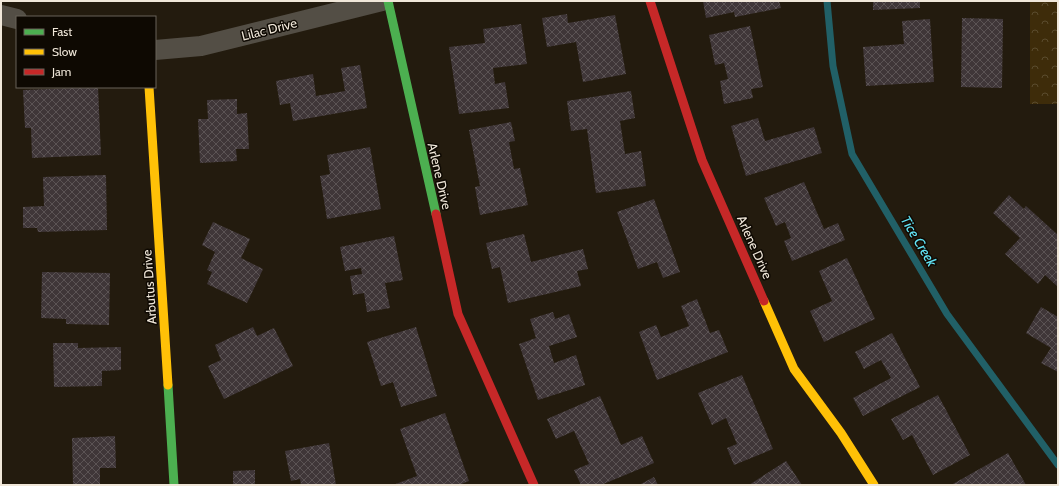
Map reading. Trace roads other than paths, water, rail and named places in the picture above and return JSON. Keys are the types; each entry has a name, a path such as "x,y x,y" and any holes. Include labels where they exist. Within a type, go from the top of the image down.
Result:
{"street":[{"name":"Lilac Drive","path":"156,50 201,46 382,1"},
{"name":"Arlene Drive","path":"388,1 458,314 534,485"},
{"name":"Arlene Drive","path":"650,1 702,160 794,369 841,432 874,485"},
{"path":"1,15 16,19"},
{"name":"Arbutus Drive","path":"149,88 174,485"}],"waterway":[{"name":"Tice Creek","path":"827,1 833,66 852,154 947,314 1058,465"}]}
